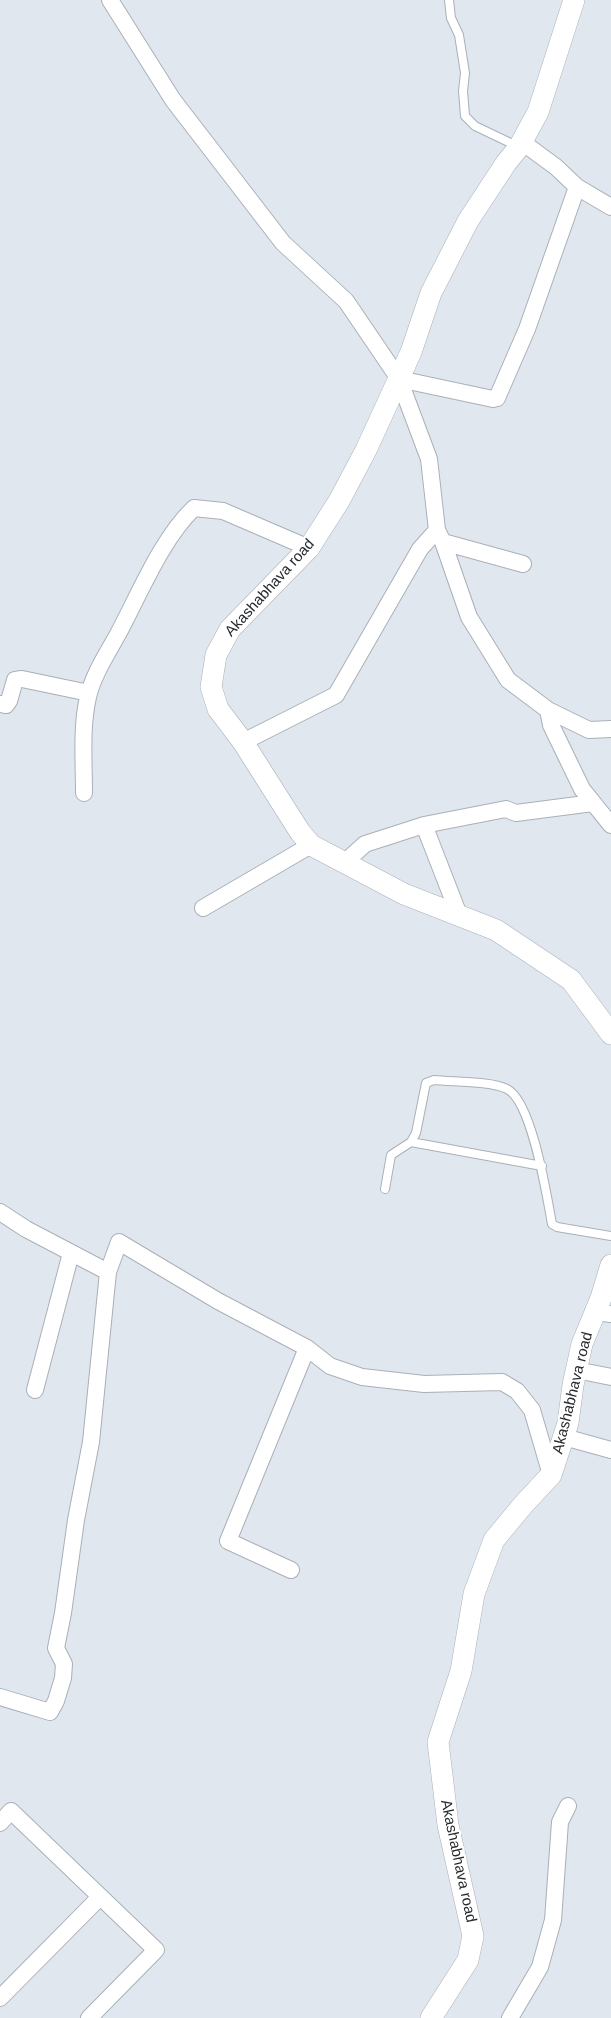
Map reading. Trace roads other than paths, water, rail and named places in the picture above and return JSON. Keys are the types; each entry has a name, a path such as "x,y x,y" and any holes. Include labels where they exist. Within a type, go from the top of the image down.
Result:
{"street":[{"path":"110,0 173,100 283,243 346,301 399,379 429,459 440,536 469,617 508,680 548,710 589,730 611,729"},
{"name":"Akashabhava road","path":"574,0 538,112 521,145 506,163 468,221 431,293 411,352 344,491 309,548 230,629 216,655 211,687 218,709 243,742 300,832 311,845 404,894 496,930 571,980 611,1034"},
{"path":"521,145 556,167 577,187 611,207"},
{"path":"399,379 497,398 527,329 577,187"},
{"path":"84,793 84,717 89,693 150,573 180,521 194,508 223,511 309,548"},
{"path":"440,536 523,564"},
{"path":"243,742 336,695 420,549 440,536"},
{"path":"0,704 6,705 15,680 22,679 89,693"},
{"path":"548,710 551,725 582,789 611,825"},
{"path":"344,863 365,844 423,825 506,809 516,813 593,803"},
{"path":"423,825 459,915"},
{"path":"203,908 311,845"},
{"path":"0,1212 26,1229 108,1272"},
{"path":"0,1697 50,1712 63,1678 64,1665 56,1648 75,1520 91,1442 108,1272 120,1242 218,1301 307,1348 330,1366 362,1377 424,1384 502,1382 517,1390 532,1410 551,1475"},
{"path":"35,1390 71,1253"},
{"name":"Akashabhava road","path":"431,2018 468,1960 473,1936 448,1825 438,1742 461,1671 474,1594 494,1540 551,1475 568,1423 582,1344 603,1313 611,1265"},
{"path":"291,1570 228,1541 307,1348"},
{"path":"576,1370 611,1377"},
{"path":"564,1437 611,1450"},
{"path":"510,2018 540,1967 553,1920 560,1822 568,1806"},
{"path":"0,1822 11,1811 156,1950 89,2018"},
{"path":"0,1998 100,1897"}],"lane":[{"path":"449,0 452,18 459,35 465,73 463,91 465,116 475,126 521,145"},
{"path":"385,1189 391,1155 411,1142 416,1133 426,1083 434,1080 498,1086 510,1090 518,1100 539,1152 552,1224 557,1227 611,1236"},
{"path":"411,1142 542,1166"}]}
